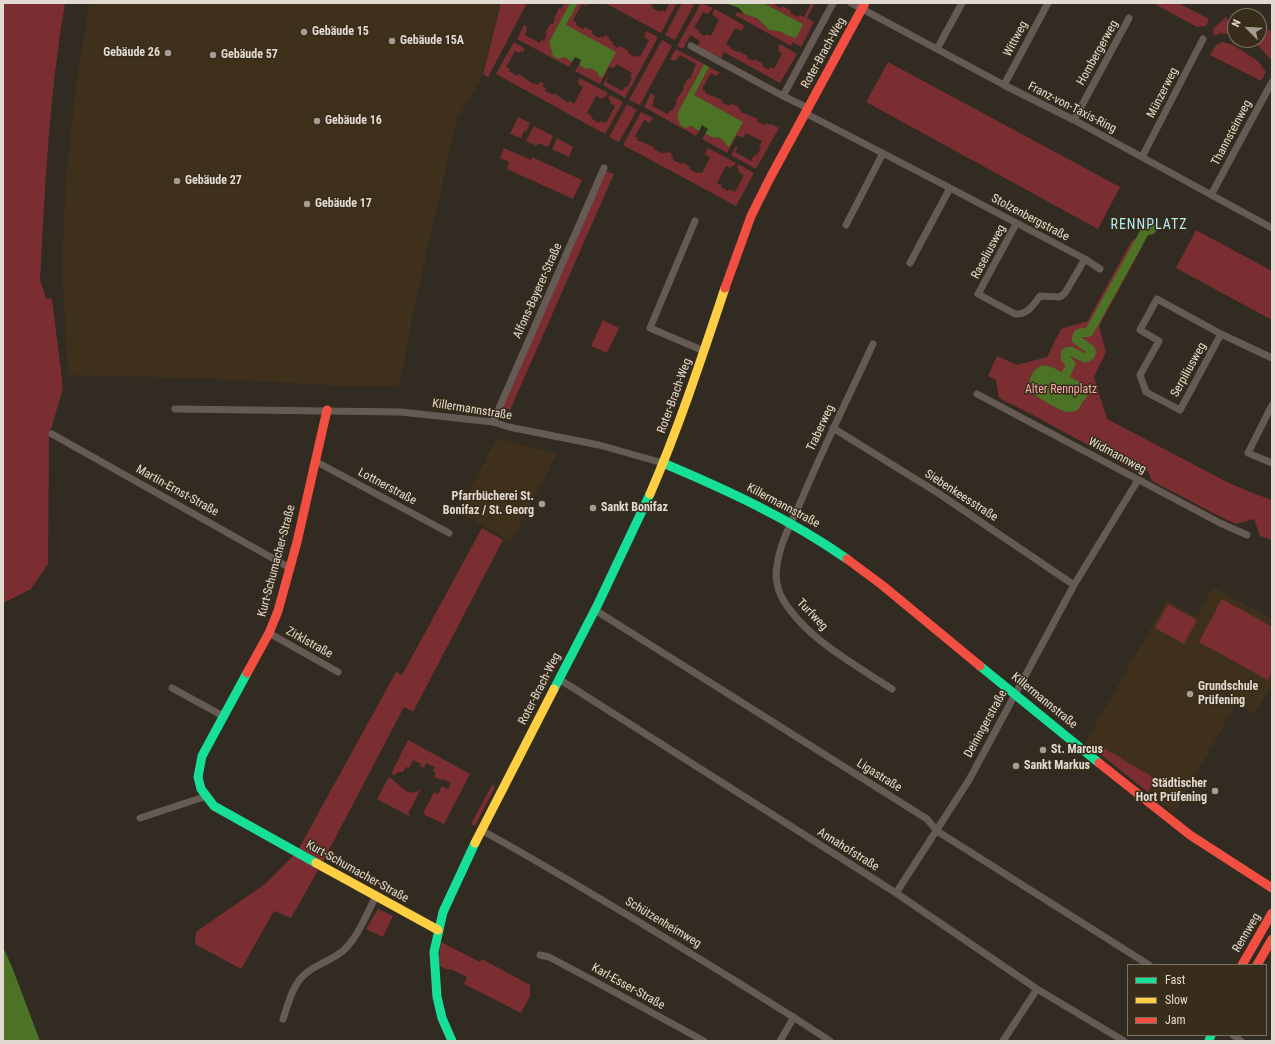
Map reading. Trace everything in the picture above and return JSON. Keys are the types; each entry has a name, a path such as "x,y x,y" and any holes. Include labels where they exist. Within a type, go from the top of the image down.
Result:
{"street":[{"name":"Roter-Brach-Weg","path":"783,96 833,3"},
{"name":"Roter-Brach-Weg","path":"452,1041 442,1018 437,997 434,952 443,912 451,891 595,610 640,517 663,463 751,216 806,110 863,6 851,3"},
{"path":"937,49 962,3"},
{"name":"Wittweg","path":"1004,85 1048,3"},
{"name":"Franz-von-Taxis-Ring","path":"863,6 937,49 1074,120 1272,228"},
{"name":"Hombergerweg","path":"1074,120 1129,18"},
{"name":"Münzerweg","path":"1142,157 1203,39"},
{"name":"Roter-Brach-Weg","path":"691,46 806,110"},
{"name":"Thannsteinweg","path":"1211,195 1272,82"},
{"name":"Stolzenbergstraße","path":"806,110 1100,269"},
{"path":"846,225 883,153"},
{"name":"Alfons-Bayerer-Straße","path":"493,422 604,168"},
{"path":"910,263 950,188"},
{"name":"Roter-Brach-Weg","path":"695,221 650,328 704,351"},
{"name":"Raseliusweg","path":"1016,224 978,294 1015,314 1027,312 1040,296 1060,297 1065,293 1085,260"},
{"name":"Serpiliusweg","path":"1157,299 1221,334 1180,410 1146,392 1140,375 1158,341 1140,330 1157,299"},
{"path":"1221,334 1272,358"},
{"name":"Traberweg","path":"791,524 833,428 873,344"},
{"name":"Widmannweg","path":"977,394 1220,523 1247,535"},
{"path":"1272,405 1248,453 1272,463"},
{"name":"Killermannstraße","path":"175,409 401,412 493,422 509,427 599,445 663,463 709,482 751,502 820,541 888,590 1114,775 1190,835 1272,888"},
{"name":"Kurt-Schumacher-Straße","path":"327,410 290,568 278,611 269,633 202,756 198,766 197,777 199,788 204,796 214,806 438,930"},
{"name":"Siebenkeesstraße","path":"833,428 938,493 1074,585"},
{"name":"Martin-Ernst-Straße","path":"52,434 290,568"},
{"name":"Lottnerstraße","path":"315,461 449,533"},
{"name":"Deiningerstraße","path":"896,894 969,780 1074,585 1138,480"},
{"name":"Turfweg","path":"791,524 777,566 776,581 780,595 789,609 814,635 852,663 892,689"},
{"name":"Ligastraße","path":"595,610 927,819 936,831 1146,964"},
{"name":"Zirklstraße","path":"269,633 338,672"},
{"name":"Annahofstraße","path":"559,679 896,894 1037,989 1124,1041"},
{"path":"172,688 223,716"},
{"path":"140,818 204,796"},
{"name":"Schützenheimweg","path":"481,830 563,876 758,994 830,1041"},
{"path":"283,1018 298,982 310,970 336,956 345,949 353,940 376,896"},
{"name":"Rennweg","path":"1243,964 1272,913"},
{"name":"Rennweg","path":"1258,964 1272,939"},
{"name":"Karl-Esser-Straße","path":"540,955 549,957 704,1041"},
{"path":"1003,1041 1037,989"},
{"path":"780,1041 794,1017"}],"shaded area":[{"path":"90,3 501,3 480,81 457,119 416,300 399,387 346,386 197,378 68,375 62,264 66,177 77,78"},
{"path":"570,3 578,3 566,25 616,52 602,78 597,72 590,68 586,69 579,65 581,60 575,57 572,62 564,57 558,59 553,56 549,42"},
{"path":"726,3 763,3 803,24 796,38 782,32 769,30 757,18 744,14 739,8"},
{"path":"704,64 709,67 694,95 743,122 729,147 724,141 717,137 714,138 705,134 708,129 702,125 699,131 691,126 685,128 680,125 677,114"},
{"path":"1149,217 1155,220 1158,226 1155,232 1149,235 1143,232 1140,226 1143,220"},
{"path":"1042,365 1052,367 1083,384 1087,395 1079,409 1071,412 1061,410 1039,398 1032,392 1029,383 1030,379 1034,371"},
{"path":"497,438 557,454 511,541 458,512"},
{"name":"Grundschule Prüfening","path":"1213,587 1272,619 1272,683 1255,714 1236,704 1174,813 1085,743 1167,600 1197,617"},
{"path":"3,947 12,967 40,1041 3,1041"}],"green space":[{"path":"3,3 65,3 51,107 40,280 46,298 52,299 63,388 49,436 48,564 31,589 3,603"},
{"path":"501,3 527,3 488,77 483,74"},
{"path":"565,3 570,3 549,42 564,57 572,62 569,67 517,39 524,25 527,27 525,35 540,43 541,40 544,41 547,34 545,33 551,23 553,24 559,8 561,9"},
{"path":"578,3 590,3 586,6 582,4 573,20 577,23 576,25 583,29 584,27 593,31 592,34 599,38 601,36 604,38 605,35 610,38 609,40 613,42 612,44 618,48 620,46 629,51 628,53 635,57 637,55 640,57 649,40 644,37 646,31 658,37 625,98 603,85 607,77 606,82 622,91 625,87 627,87 632,78 630,77 632,73 617,64 614,68 609,67 600,84 575,71 579,65 586,69 590,68 597,72 602,78 566,25"},
{"path":"605,3 648,3 653,6 652,8 660,12 662,10 665,12 670,3 677,3 661,33"},
{"path":"682,3 695,3 675,40 665,35"},
{"path":"701,3 713,8 708,14 703,12 694,28 699,30 698,32 705,36 706,34 711,36 719,20 712,14 715,9 745,26 741,31 735,28 726,44 737,52 738,51 748,56 747,58 753,61 754,59 763,64 762,66 769,70 771,67 774,69 782,54 778,51 780,44 797,54 780,83 724,52 721,58 697,46 700,41 690,35 683,49 677,46"},
{"path":"763,3 776,3 775,5 781,8 783,6 791,11 790,13 798,17 800,15 804,17 811,3 815,3 807,18 814,22 801,47 793,42 791,46 735,15 737,12 757,18 769,30 783,32 787,35 803,24"},
{"path":"1153,3 1178,3 1209,19 1206,26 1197,27"},
{"path":"1226,17 1227,34 1220,33 1214,36 1213,29"},
{"path":"1267,29 1272,31 1272,61 1261,48 1267,48"},
{"path":"662,40 672,46 640,105 629,100"},
{"path":"514,42 525,49 520,53 515,51 506,67 517,76 519,74 533,84 538,85 540,82 544,84 542,86 546,88 545,91 553,95 554,93 568,103 570,101 574,104 583,87 578,84 580,78 608,93 605,98 603,97 602,99 596,96 587,113 592,116 591,118 599,123 600,121 606,123 615,106 610,103 611,101 608,99 610,95 623,102 605,134 496,74"},
{"path":"1222,42 1227,43 1227,48 1238,48 1258,61 1266,72 1261,81 1210,55 1216,45"},
{"path":"676,49 704,64 677,114 699,131 696,136 644,107 651,93 655,96 652,106 668,114 677,103 675,102 681,94 688,78 690,79 696,64 680,55 677,60 676,59 674,61 670,59"},
{"path":"888,62 1120,187 1098,229 866,102"},
{"path":"709,67 720,73 716,76 711,73 702,89 705,93 722,100 721,102 729,106 730,104 739,106 738,108 741,112 758,119 757,121 764,125 766,123 771,124 779,128 756,169 731,155 736,146 738,147 735,152 751,161 754,155 756,156 761,148 759,147 762,141 746,133 743,138 737,135 727,153 702,139 705,134 713,138 717,137 724,141 729,147 693,95"},
{"path":"627,104 637,110 619,142 609,137"},
{"path":"641,112 653,118 650,123 644,120 635,136 638,138 637,140 654,147 654,149 663,154 664,152 666,154 667,151 672,154 671,156 674,158 673,160 681,164 682,162 690,167 689,169 697,173 702,173 710,158 705,154 708,148 736,163 731,168 726,166 717,183 722,185 721,187 728,191 730,189 735,192 744,175 738,172 738,164 754,173 736,206 623,145"},
{"path":"518,117 530,123 526,132 524,131 521,138 510,134"},
{"path":"534,126 553,136 548,147 538,143 537,146 526,141"},
{"path":"557,138 573,147 569,157 552,149"},
{"path":"504,148 531,160 532,157 582,180 573,199 507,169 509,162 500,158"},
{"path":"605,171 614,174 510,410 501,406"},
{"path":"1196,230 1272,271 1272,320 1176,268"},
{"name":"Alter Rennplatz","path":"1134,239 1142,243 1142,247 1099,326 1106,352 1094,377 1107,419 1227,482 1272,500 1272,540 1260,536 1254,519 1236,524 1223,518 1152,481 1148,471 1139,473 999,398 996,380 988,376 997,356 1017,365 1047,357 1061,329 1087,322"},
{"path":"603,320 619,328 607,353 591,346"},
{"path":"482,528 503,540 413,712 404,707 321,865 291,918 274,911 241,969 195,944 196,932 265,884 297,852 396,672 402,675"},
{"path":"1222,599 1272,627 1272,672 1268,680 1199,642"},
{"path":"1168,604 1197,620 1184,644 1155,628"},
{"path":"408,740 470,774 444,824 423,814 434,792 438,794 442,786 448,789 451,783 434,777 436,773 433,771 435,767 426,763 424,768 420,766 421,764 413,760 409,768 406,767 403,772 399,772 394,775 391,774"},
{"path":"1102,747 1156,779 1148,792 1099,753"},
{"path":"389,777 408,792 412,793 421,789 408,814 410,815 409,816 377,799"},
{"path":"492,785 495,787 475,826 471,824"},
{"path":"378,909 393,916 383,937 366,929"},
{"path":"441,942 480,962 482,959 530,985 530,996 521,1013 464,984 467,977 438,965"}],"waterway":[{"path":"1066,374 1071,364 1065,358 1066,352 1070,351 1085,358 1091,354 1091,350 1076,339 1078,334 1089,332 1144,233"}],"traffic: fast":[{"path":"663,463 758,506 825,544 847,559"},
{"path":"554,689 598,604 650,494"},
{"path":"980,666 1099,763"},
{"path":"247,673 202,756 198,777 201,789 214,806 316,863"},
{"path":"452,1041 442,1018 437,997 434,952 443,912 475,843"},
{"path":"1209,1041 1211,1036"}],"traffic: slow":[{"path":"650,494 661,469 699,366 725,288"},
{"path":"475,843 554,689"},
{"path":"316,863 438,930"}],"traffic: jam":[{"path":"725,288 751,216 865,3"},
{"path":"247,673 269,633 278,611 297,542 327,410"},
{"path":"847,559 882,585 980,666"},
{"path":"1099,763 1190,835 1272,888"},
{"path":"1243,964 1272,913"},
{"path":"1258,964 1272,939"}],"place":[{"name":"Gebäude 15","path":"304,32"},
{"name":"Gebäude 15A","path":"392,41"},
{"name":"Gebäude 26","path":"168,53"},
{"name":"Gebäude 57","path":"213,55"},
{"name":"Gebäude 16","path":"317,121"},
{"name":"Gebäude 27","path":"177,181"},
{"name":"Gebäude 17","path":"307,204"},
{"name":"Pfarrbücherei St. Bonifaz / St. Georg","path":"542,504"},
{"name":"Sankt Bonifaz","path":"593,508"},
{"name":"Grundschule Prüfening","path":"1190,694"},
{"name":"St. Marcus","path":"1043,750"},
{"name":"Sankt Markus","path":"1016,766"},
{"name":"Städtischer Hort Prüfening","path":"1215,791"}],"district":[{"name":"RENNPLATZ","path":"1149,225"}]}
